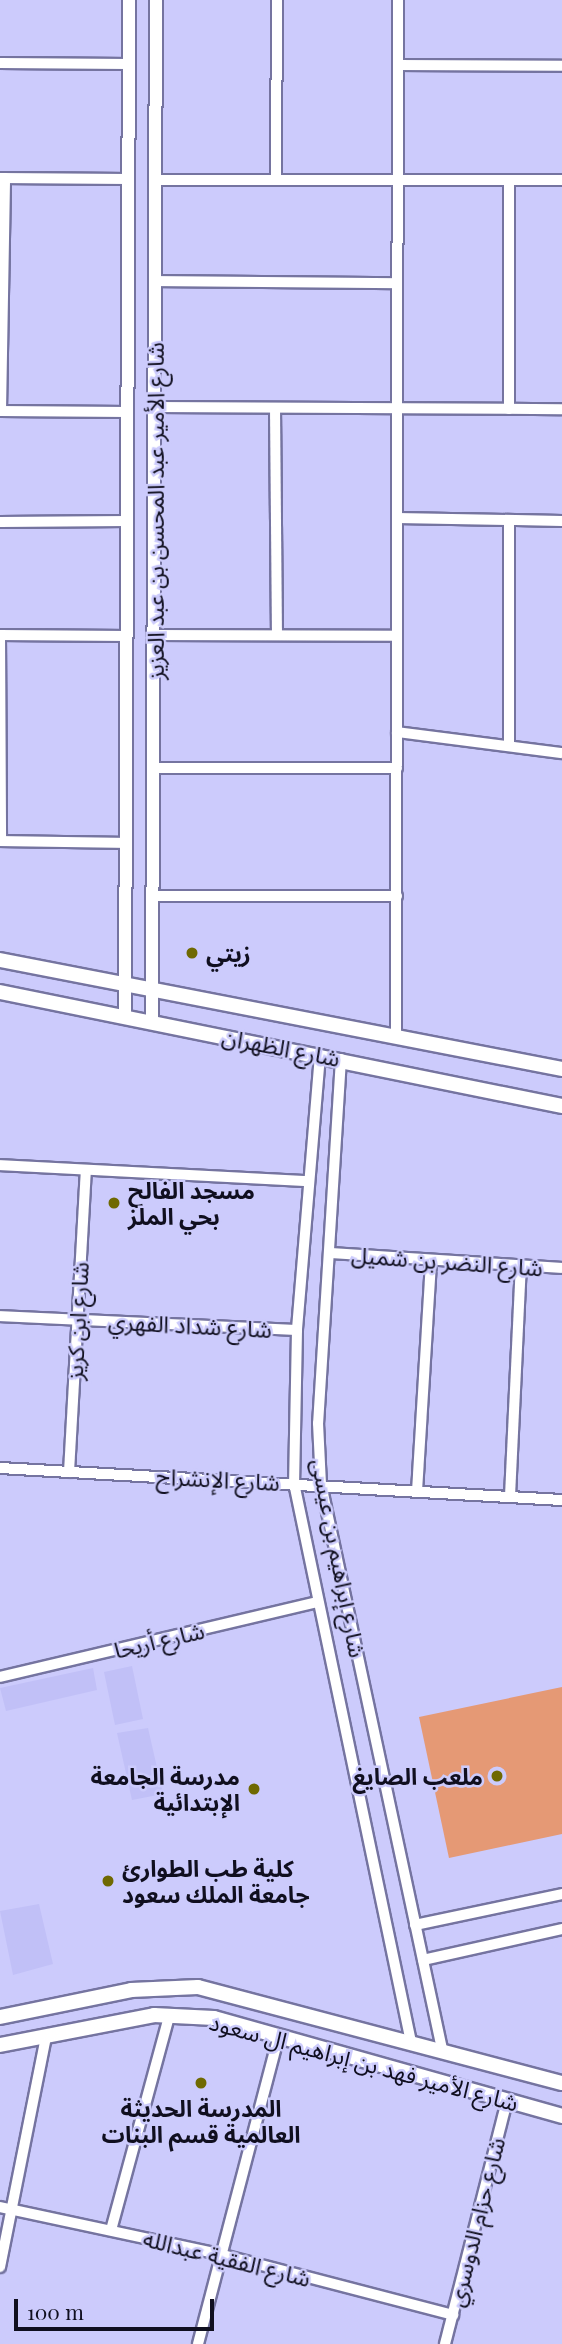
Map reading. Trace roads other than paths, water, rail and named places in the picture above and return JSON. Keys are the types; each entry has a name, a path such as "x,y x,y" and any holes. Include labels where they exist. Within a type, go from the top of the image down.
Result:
{"main road":[{"name":"شارع الظهران","path":"0,960 562,1069"},
{"name":"شارع الظهران","path":"0,992 341,1059 562,1106"},
{"name":"شارع الأمير فهد بن إبراهيم ال سعود","path":"0,2017 131,1990 181,1986 230,1993 562,2083"},
{"name":"شارع الأمير فهد بن إبراهيم ال سعود","path":"0,2045 154,2015 214,2018 562,2116"}],"street":[{"name":"شارع الأمير عبد المحسن بن عبد العزيز","path":"125,1016 129,0"},
{"name":"شارع الأمير عبد المحسن بن عبد العزيز","path":"152,1022 156,0"},
{"path":"276,180 277,0"},
{"path":"397,0 397,1036"},
{"path":"0,63 128,64"},
{"path":"398,65 562,66"},
{"path":"127,412 1,411 3,178 128,179"},
{"path":"156,180 562,180"},
{"path":"509,180 509,409"},
{"path":"155,281 397,283"},
{"path":"155,407 562,409"},
{"path":"275,408 277,635"},
{"path":"397,518 562,521"},
{"path":"509,520 509,746"},
{"path":"0,522 127,521"},
{"path":"126,843 0,841 0,635 127,636"},
{"path":"154,635 397,636"},
{"path":"397,732 562,752"},
{"path":"153,768 397,768"},
{"path":"153,896 397,896"},
{"path":"320,1055 297,1330 294,1483 411,2042"},
{"name":"شارع إبراهيم بن عيسى","path":"341,1059 332,1253 318,1423 321,1484 442,2049"},
{"path":"0,1166 309,1181"},
{"name":"شارع ابن كريز","path":"69,1472 75,1320 86,1170"},
{"name":"شارع النضر بن شميل","path":"332,1253 562,1268"},
{"path":"416,1491 431,1261"},
{"path":"510,1496 521,1266"},
{"name":"شارع شداد الفهري","path":"0,1316 297,1330"},
{"name":"شارع الإنشراح","path":"0,1468 321,1484 562,1500"},
{"name":"شارع أريحا","path":"0,1677 317,1602"},
{"path":"415,1925 562,1894"},
{"path":"423,1960 562,1929"},
{"path":"111,2230 169,2016"},
{"path":"198,2344 279,2035"},
{"path":"0,2267 46,2036"},
{"name":"شارع حزام الدوسري","path":"445,2344 507,2100"},
{"name":"شارع الفقية عبدالله","path":"0,2207 223,2255 453,2315"}],"place":[{"name":"زيتي","path":"192,953"},
{"name":"مسجد الفالح بحي الملز","path":"114,1203"},
{"name":"ملعب الصايغ","path":"497,1776"},
{"name":"مدرسة الجامعة الإبتدائية","path":"254,1789"},
{"name":"كلية طب الطوارئ جامعة الملك سعود","path":"108,1881"},
{"name":"المدرسة الحديثة العالمية قسم البنات","path":"201,2083"}]}
